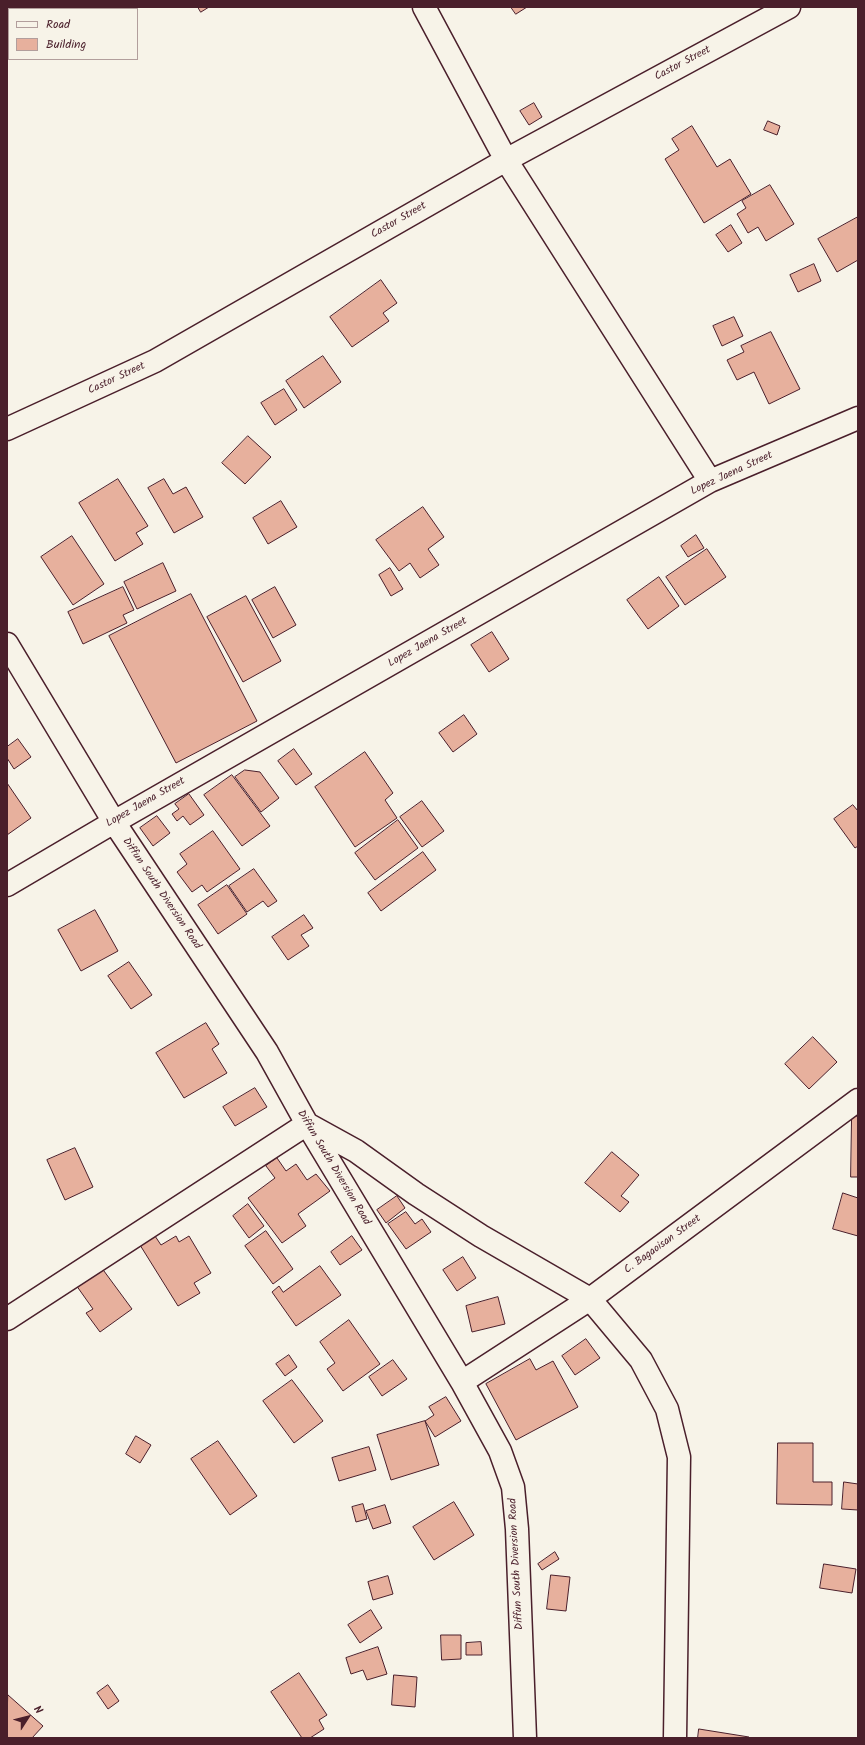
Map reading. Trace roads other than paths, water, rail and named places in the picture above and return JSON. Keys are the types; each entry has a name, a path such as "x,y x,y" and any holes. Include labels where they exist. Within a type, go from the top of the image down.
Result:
{"street":[{"path":"424,7 506,160 710,481"},
{"name":"Castor Street","path":"7,429 155,361 506,160 789,7"},
{"name":"Lopez Jaena Street","path":"7,885 114,822 710,481 858,418"},
{"name":"Diffun South Diversion Road","path":"7,644 114,822 267,1052 307,1124 462,1382 500,1451 512,1487 517,1529 525,1738"},
{"name":"C. Bagaoisan Street","path":"462,1382 590,1299 858,1100"},
{"path":"7,1319 307,1124 356,1151 416,1194 481,1236 590,1299 640,1360 667,1409 679,1457 675,1738"}]}
